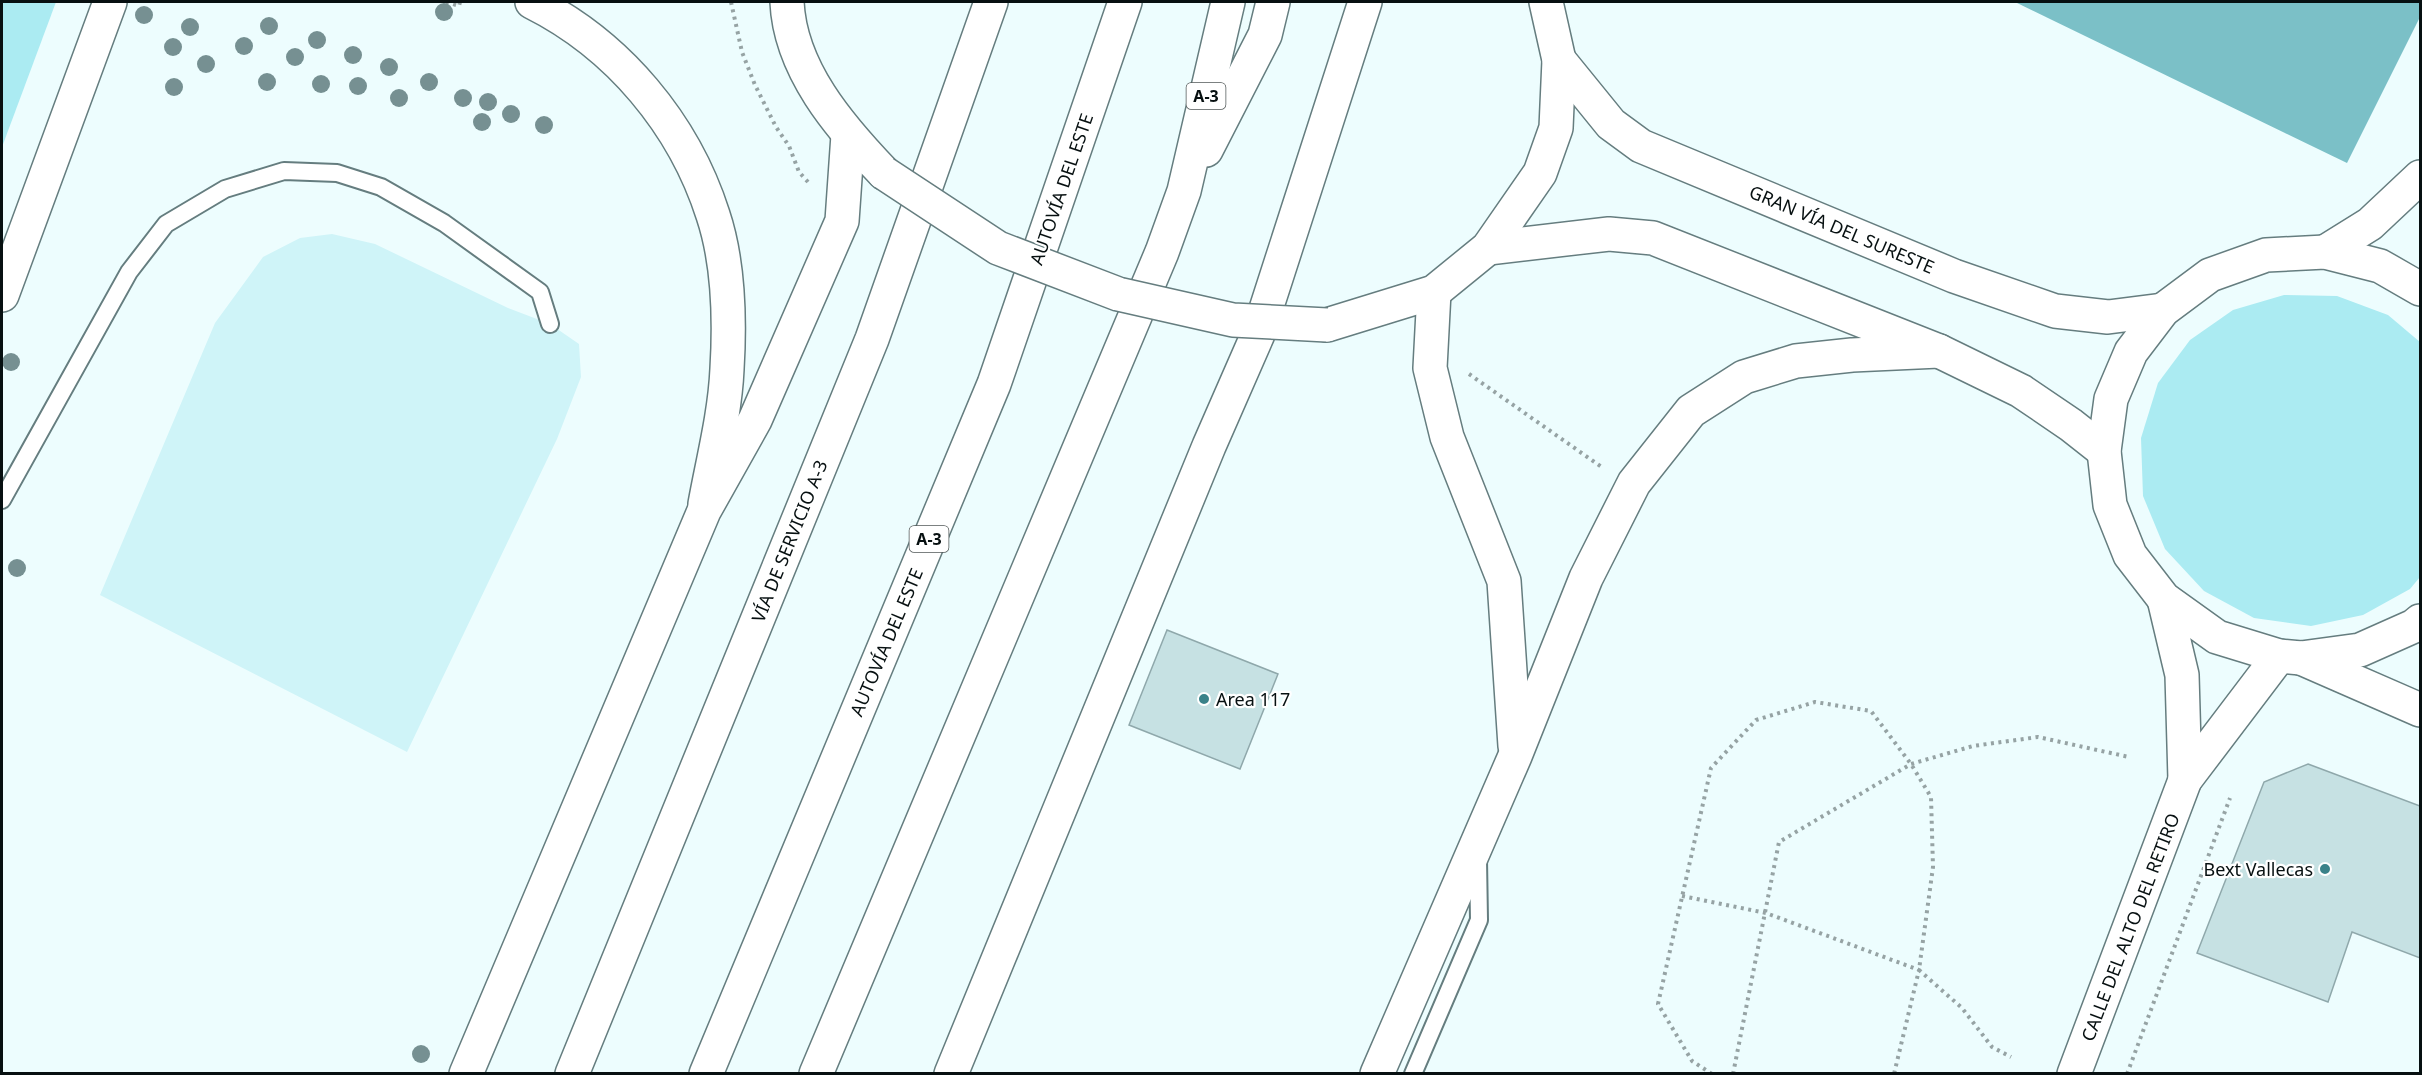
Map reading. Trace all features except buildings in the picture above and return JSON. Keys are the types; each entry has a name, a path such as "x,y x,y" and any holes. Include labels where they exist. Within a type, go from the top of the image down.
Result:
{"main road":[{"path":"2,295 110,2"},
{"path":"532,2 561,17 610,54 651,98 672,124 698,175 714,217 728,307 727,371 704,511"},
{"path":"787,2 788,20 811,83 848,135 884,173 998,248 1118,294 1233,320 1327,325 1434,292 1488,249 1540,172 1556,128 1559,60 1546,2"},
{"name":"VÍA DE SERVICIO A-3","path":"572,1074 872,339 991,2"},
{"name":"AUTOVÍA DEL ESTE","path":"706,1074 994,384 1125,2"},
{"name":"A-3","path":"816,1074 1162,252 1184,191 1228,2"},
{"path":"1184,191 1265,34 1273,2"},
{"path":"951,1074 1209,446 1258,334 1365,2"},
{"name":"GRAN VÍA DEL SURESTE","path":"1559,60 1611,124 1641,146 1943,272 2055,311 2108,317 2163,310"},
{"path":"466,1074 704,511 755,420 842,221 848,135"},
{"path":"2325,252 2370,224 2421,177"},
{"path":"1488,249 1609,234 1653,238 1939,351 2021,391 2071,425 2103,451"},
{"path":"2421,289 2380,266 2325,252 2266,255 2210,276 2163,310 2131,352 2111,399 2103,451 2110,505 2130,555 2164,598 2217,637 2290,657 2421,710"},
{"path":"1434,292 1430,368 1447,437 1504,581 1515,756"},
{"path":"1377,1074 1515,756 1586,578 1634,483 1691,411 1744,377 1796,361 1852,355 1939,351"},
{"name":"CALLE DEL ALTO DEL RETIRO","path":"2164,598 2182,675 2185,780"},
{"path":"2290,657 2360,650 2421,621"},
{"name":"CALLE DEL ALTO DEL RETIRO","path":"2074,1074 2185,780 2290,657"}],"lane":[{"path":"2,500 85,356 129,273 165,224 225,189 284,171 337,174 381,187 444,223 540,292 550,324"},
{"path":"1413,1074 1479,920 1478,843"}],"path":[{"path":"446,2 459,6 460,2"},
{"path":"731,2 742,51 755,85 776,127 789,146 799,172 806,181 844,190"},
{"path":"1464,370 1603,468"},
{"path":"1712,1074 1692,1061 1658,1004 1711,768 1756,720 1815,702 1871,711 1911,764 1931,797 1933,867 1919,970 1894,1074"},
{"path":"1733,1074 1779,842 1911,764 1973,746 2038,737 2129,757"},
{"path":"2127,1074 2230,798"},
{"path":"1682,896 1766,913 1919,970 1962,1008 1992,1047 2011,1057"}],"shaded area":[{"path":"2,2 56,2 2,147"},
{"path":"2015,2 2420,2 2420,17 2347,163"},
{"path":"332,234 375,244 508,308 550,324 579,344 581,377 557,439 407,752 100,595 215,323 263,257 300,238"},
{"path":"2284,295 2337,296 2388,315 2420,342 2420,577 2410,589 2363,615 2311,626 2254,618 2204,591 2165,549 2143,496 2141,438 2158,383 2190,340 2233,310"}],"place":[{"name":"Area 117","path":"1204,699"},
{"name":"Bext Vallecas","path":"2325,869"}]}
